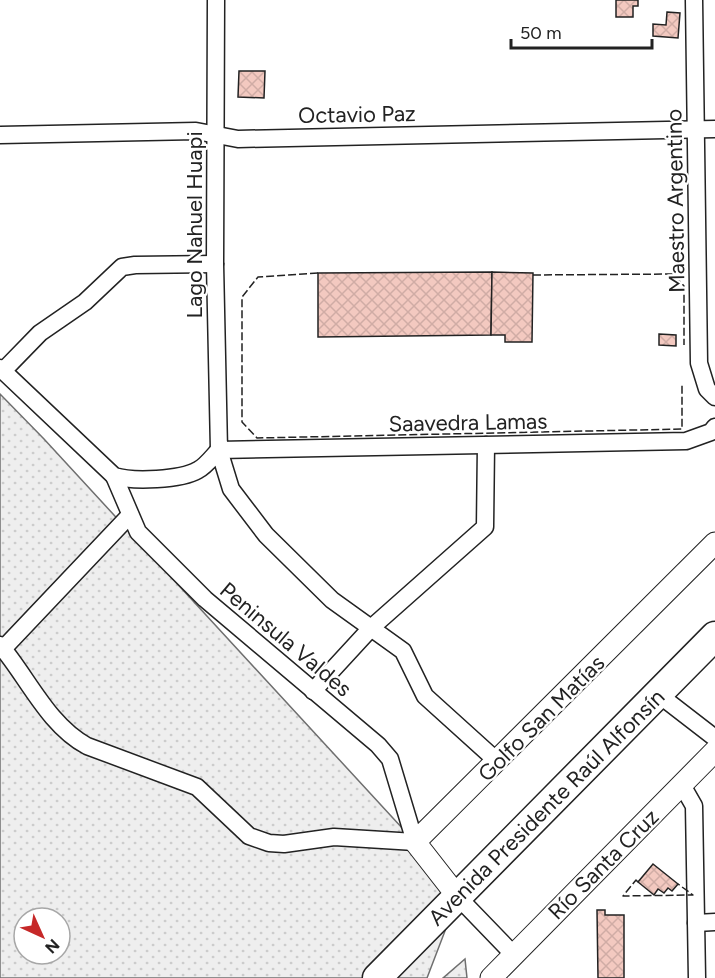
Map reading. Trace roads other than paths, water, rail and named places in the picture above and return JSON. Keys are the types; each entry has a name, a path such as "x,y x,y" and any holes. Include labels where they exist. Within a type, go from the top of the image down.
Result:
{"highway":[{"name":"Avenida Presidente Raúl Alfonsín","path":"377,978 715,636"}],"street":[{"name":"Lago Nahuel Huapi","path":"216,0 215,264 219,450"},
{"name":"Maestro Argentino","path":"694,0 699,363 708,389 715,397"},
{"name":"Octavio Paz","path":"0,135 196,131 238,139 715,129"},
{"path":"2,369 40,333 86,302 122,267 215,264"},
{"name":"Peninsula Valdes","path":"2,369 114,476 138,532 192,588 378,745 390,759 415,842"},
{"name":"Saavedra Lamas","path":"219,450 686,441 711,432 715,427"},
{"path":"313,691 371,628 485,527 486,445"},
{"path":"114,476 127,480 143,480 188,473 199,470 219,450 231,489 266,535 332,600 403,651 426,696 498,762"},
{"path":"130,515 1,647 52,716 72,738 87,746 197,787 249,836 284,844 334,837 415,842 458,897 513,954"},
{"name":"Golfo San Matías","path":"415,842 498,762 715,543"},
{"path":"658,694 715,738"},
{"name":"Río Santa Cruz","path":"491,978 715,752"},
{"path":"682,785 694,806 697,978"},
{"path":"696,923 715,922"}]}
